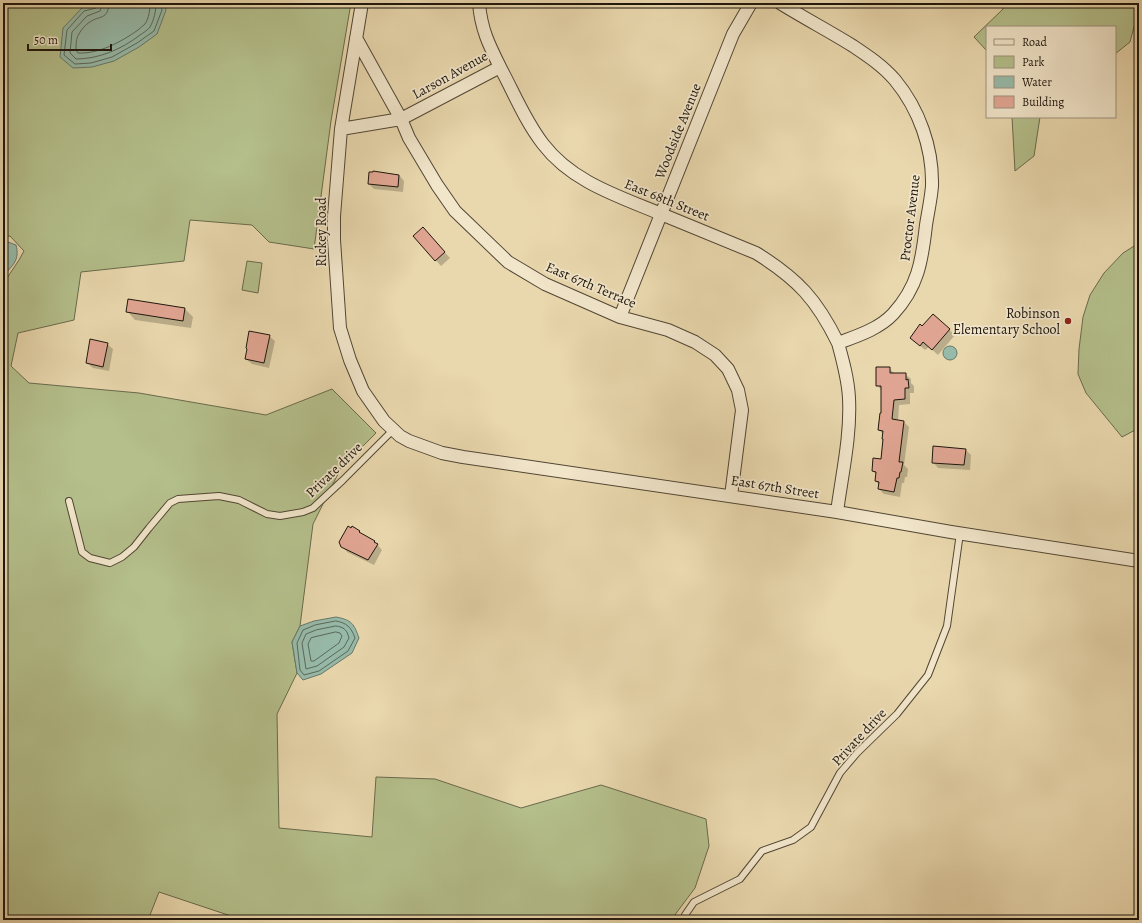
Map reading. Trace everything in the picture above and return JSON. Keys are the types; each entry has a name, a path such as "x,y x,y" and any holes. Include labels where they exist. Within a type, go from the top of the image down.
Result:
{"street":[{"name":"Rickey Road","path":"362,3 341,129 334,216 334,240 340,328 350,360 363,391 376,412 393,430 409,441"},
{"name":"Larson Avenue","path":"401,119 500,67 486,38 480,16 479,3"},
{"name":"Woodside Avenue","path":"620,317 641,260 662,214 733,34 751,3"},
{"name":"Proctor Avenue","path":"780,3 871,58 895,80 914,108 926,137 931,163 932,187 920,268 910,293 892,314 878,326 856,337 838,343"},
{"name":"East 67th Terrace","path":"356,38 401,119 409,138 437,185 455,211 508,262 545,284 620,317 649,324 695,342 715,354 728,369 738,390 742,410 731,496"},
{"name":"East 68th Street","path":"500,67 515,98 543,145 571,172 596,187 756,253 779,267 800,286 815,303 827,321 838,343"},
{"path":"341,129 401,119"},
{"path":"837,512 849,417 847,378 838,343"},
{"name":"East 67th Street","path":"409,441 442,453 464,457 837,512 1139,561"}],"lane":[{"name":"Private drive","path":"69,501 82,552 90,558 110,562 122,557 134,547 170,503 178,499 219,496 238,500 268,514 280,516 303,512 313,508 344,480 393,430"},
{"name":"Private drive","path":"684,920 684,915 694,902 740,879 762,851 793,840 812,827 840,773 857,753 897,714 928,675 947,626 960,533"}],"green space":[{"path":"3,3 351,3 331,121 314,249 269,242 252,225 190,220 184,261 81,272 74,320 18,333 11,366 29,383 139,393 266,415 332,389 376,433 341,468 313,524 300,626 292,642 297,673 277,714 279,828 372,837 376,777 435,779 521,808 601,785 706,819 709,846 695,888 671,920 240,920 159,892 148,920 3,920 3,284 24,251 10,236 3,237"},
{"path":"1002,3 1139,3 1130,42 1116,53 1116,26 986,26 986,50 974,37 1003,9"},
{"path":"1012,118 1040,118 1034,156 1015,171"},
{"path":"1139,243 1139,428 1122,437 1086,393 1078,374 1079,349 1083,317 1090,295 1104,273 1123,253"},
{"path":"247,261 262,263 258,293 242,290"}],"water":[{"path":"101,3 164,3 166,10 157,34 139,47 114,61 92,67 73,68 60,57 63,28 82,8"},
{"path":"3,242 16,245 17,255 15,262 3,276"},
{"path":"947,346 953,346 957,350 957,356 953,360 947,360 943,356 943,350"},
{"path":"336,617 349,621 356,629 359,638 352,653 321,674 303,680 297,673 292,642 300,626 314,621"}],"building":[{"path":"373,171 399,175 398,187 368,184 369,172"},
{"path":"423,227 445,252 435,261 413,236"},
{"path":"128,299 185,308 183,321 126,312"},
{"path":"933,314 950,329 932,350 923,342 920,346 910,338 920,324 922,326"},
{"path":"249,331 270,335 264,363 245,359"},
{"path":"90,339 108,343 103,367 86,363"},
{"path":"876,367 890,367 890,373 906,373 906,380 908,379 909,388 905,388 905,399 894,400 892,419 904,421 899,462 903,462 894,492 878,489 879,482 875,481 876,472 872,471 873,458 881,459 883,439 883,431 878,430 881,413 881,386 876,386"},
{"path":"933,446 966,449 964,465 932,463"},
{"path":"348,526 351,528 352,526 378,544 368,560 341,547 339,542"}],"place":[{"name":"Robinson Elementary School","path":"1068,321"}]}
